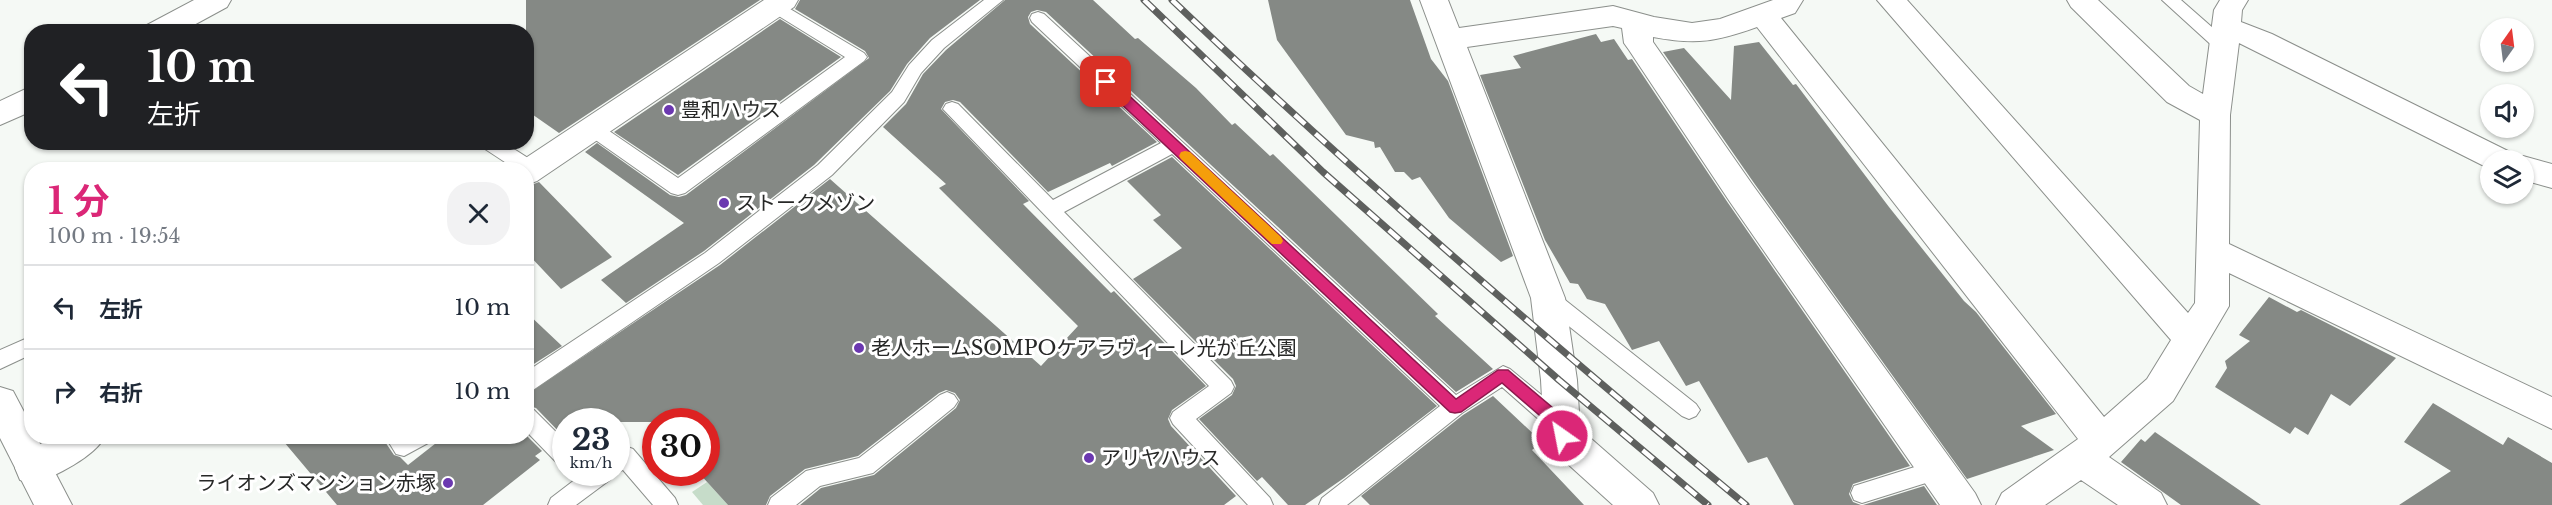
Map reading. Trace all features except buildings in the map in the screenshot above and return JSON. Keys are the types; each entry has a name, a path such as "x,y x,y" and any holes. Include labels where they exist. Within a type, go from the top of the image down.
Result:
{"main road":[{"path":"172,24 217,0"},
{"path":"1434,0 1548,298 1559,380 1562,436 1640,505"},
{"path":"1891,0 2190,338"},
{"path":"2081,0 2178,94 2215,115"},
{"path":"534,169 780,3"},
{"path":"1449,40 1613,16 1692,33 1724,28 1776,7 2092,450 2148,505"},
{"path":"1636,22 1639,44 1741,193 1962,505"},
{"path":"2015,505 2092,450 2160,390 2190,338 2212,306 2215,115 2228,25 2480,150"},
{"path":"0,114 24,101"},
{"path":"2534,171 2552,176"},
{"path":"2212,250 2552,414"},
{"path":"0,402 53,505"},
{"path":"33,468 74,444"}],"lane":[{"path":"534,379 712,258 825,170 898,97 915,69 938,44 995,0"},
{"path":"2170,0 2228,25"},
{"path":"593,129 678,188 858,57 780,3"},
{"path":"1038,18 1455,407"},
{"path":"952,109 1224,387 1181,418 1262,505"},
{"path":"1050,210 1173,145"},
{"path":"500,150 516,162"},
{"path":"1548,298 1689,410"},
{"path":"0,360 24,348"},
{"path":"1330,505 1455,407 1503,375 1560,424"},
{"path":"778,505 814,478 865,466 947,401"},
{"path":"534,424 552,443"},
{"path":"630,462 667,505"},
{"path":"1862,493 1937,470"},
{"path":"559,505 580,486"}],"green space":[{"path":"701,486 711,486 728,505 703,505 692,492"}],"railway":[{"path":"1144,0 1323,172 1559,380 1708,505"},
{"path":"1172,0 1241,66 1454,257 1746,505"}],"slow traffic":[{"path":"1185,156 1277,241"}],"place":[{"name":"豊和ハウス","path":"669,110"},
{"name":"ストークメゾン","path":"724,203"},
{"name":"老人ホームSOMPOケアラヴィーレ光が丘公園","path":"859,348"},
{"name":"アリヤハウス","path":"1089,458"},
{"name":"ライオンズマンション赤塚","path":"448,483"}],"route":[{"path":"1106,82 1455,407 1503,375 1560,424 1562,436"}]}
